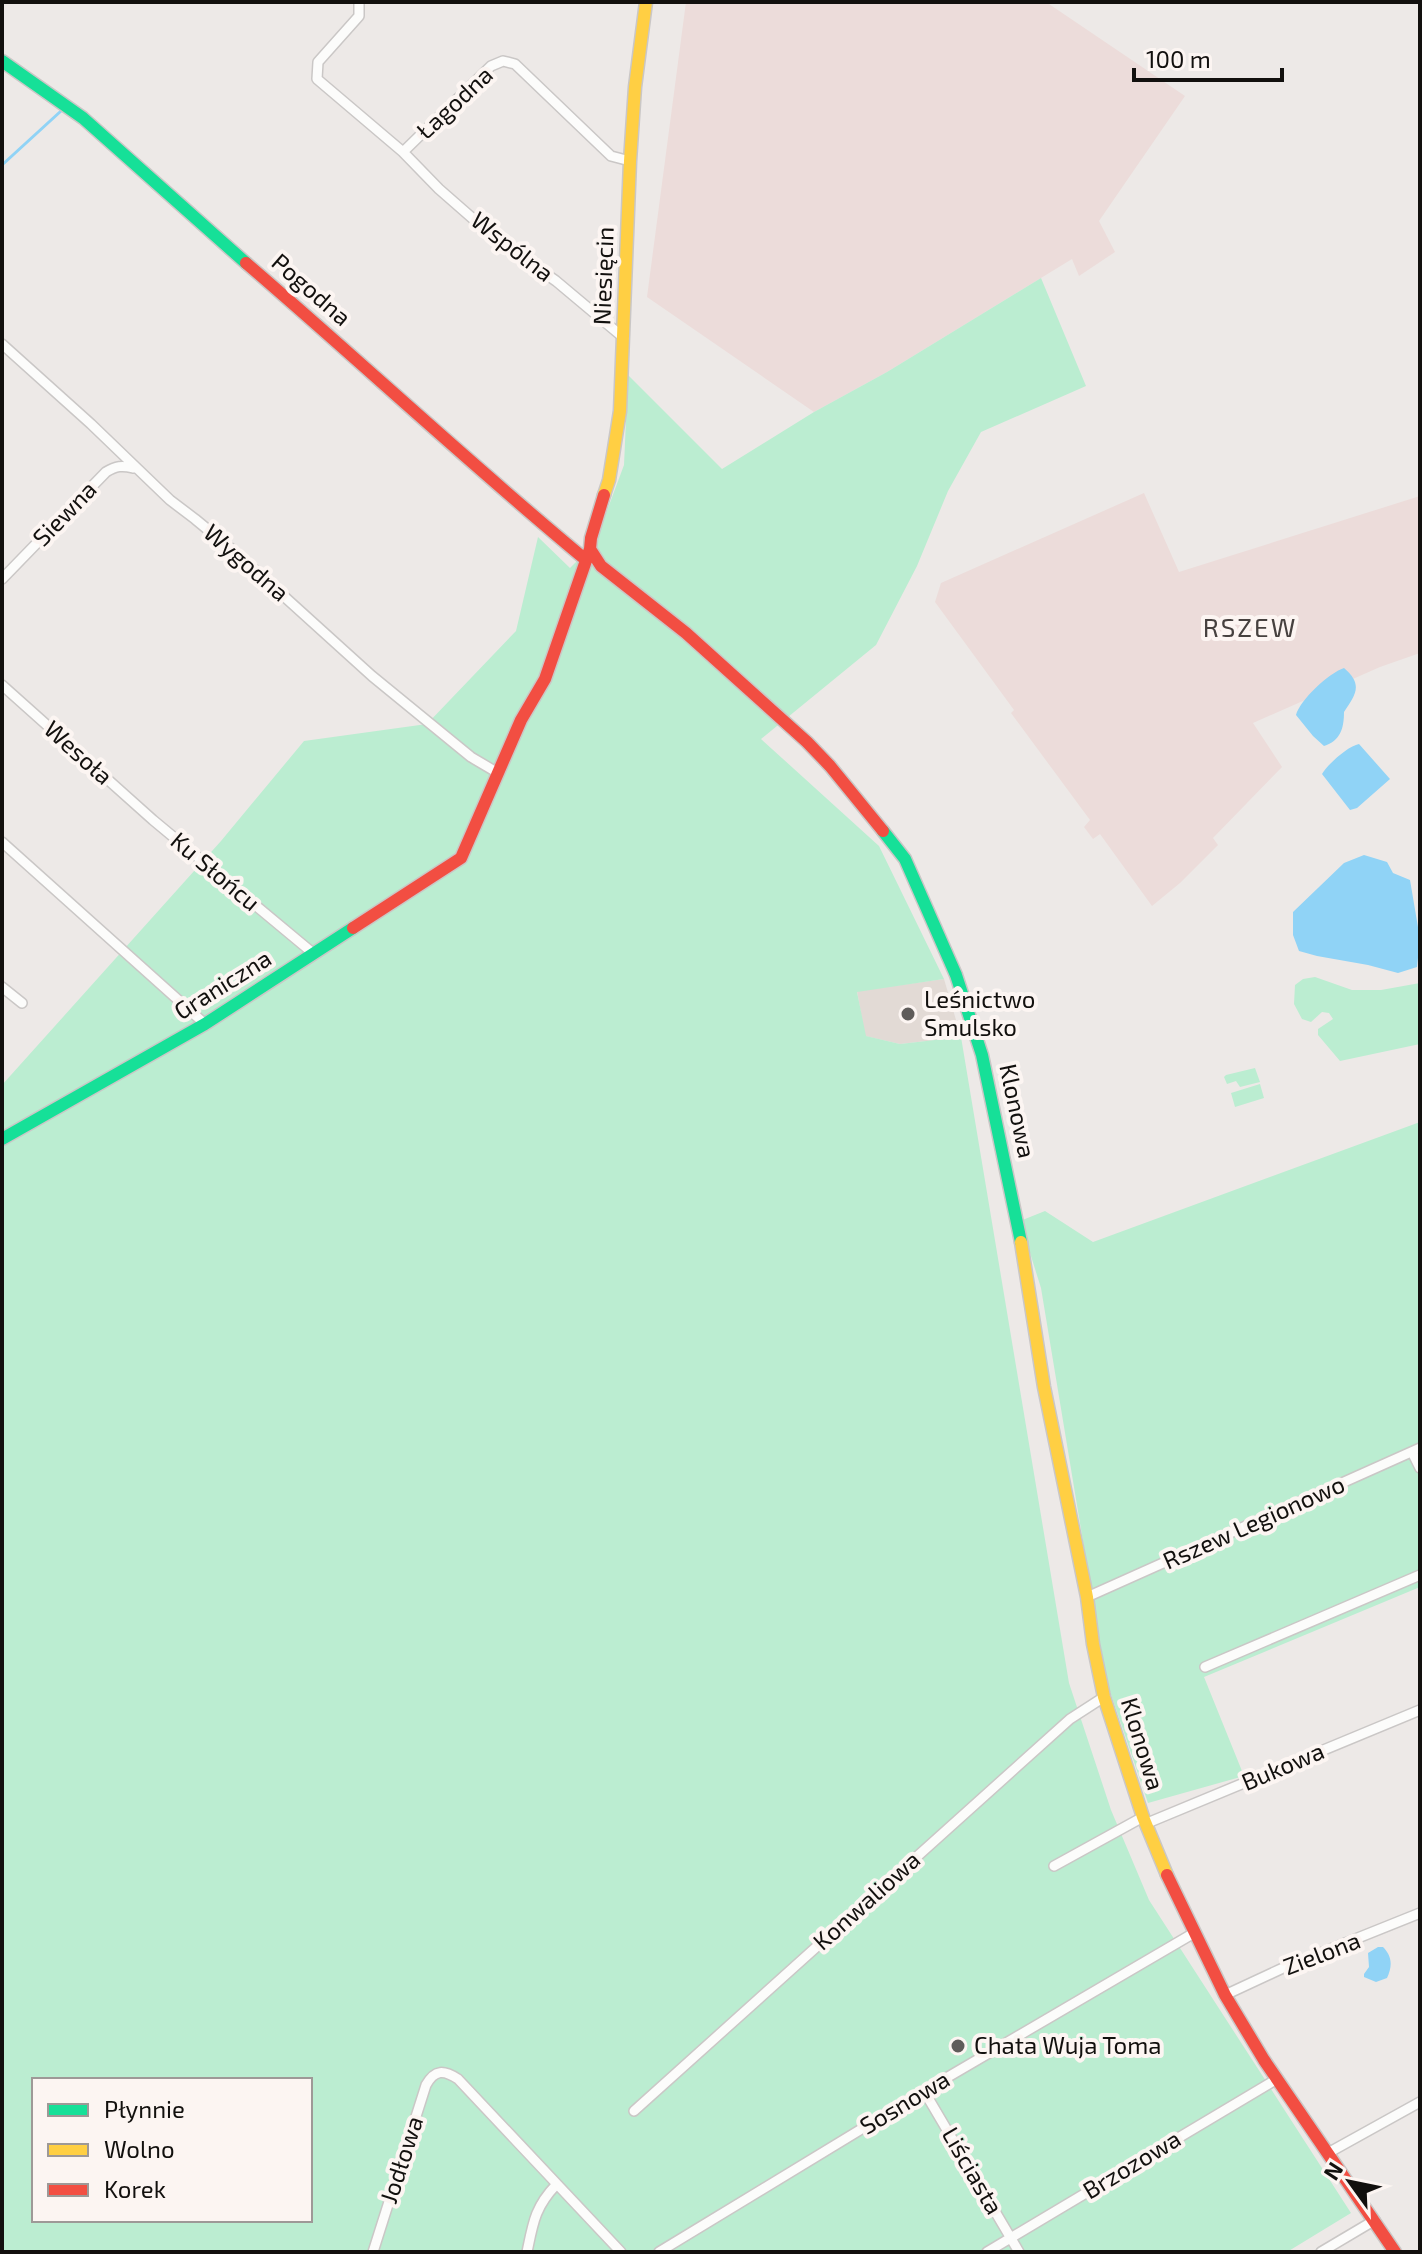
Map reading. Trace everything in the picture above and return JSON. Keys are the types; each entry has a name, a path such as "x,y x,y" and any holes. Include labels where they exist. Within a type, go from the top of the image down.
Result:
{"street":[{"name":"Łagodna","path":"359,2 359,16 318,62 317,79 403,152 491,66 503,61 515,64 611,156 630,161"},
{"name":"Niesięcin","path":"461,858 521,720 545,679 588,554 609,480 620,411 630,161 646,2"},
{"name":"Pogodna","path":"2,61 83,118 501,489 588,554"},
{"name":"Wspólna","path":"403,152 439,189 495,238 556,281 624,338"},
{"name":"Wygodna","path":"2,344 170,500 235,552 372,676 471,757 498,773"},
{"name":"Siewna","path":"2,579 106,472 125,465 137,469"},
{"name":"Klonowa","path":"588,554 686,633 807,742 894,844 919,888 956,975 982,1055 1013,1198 1044,1387 1104,1697 1144,1821 1225,1995 1277,2079 1395,2252"},
{"name":"Wesoła","path":"2,685 153,820"},
{"name":"Ku Słońcu","path":"153,820 314,954"},
{"path":"2,842 205,1024"},
{"name":"Graniczna","path":"2,1139 205,1024 461,858"},
{"path":"2,987 22,1003"},
{"path":"2,1124 15,1132"},
{"name":"Rszew Legionowo","path":"1087,1597 1416,1450"},
{"path":"1416,1450 1420,1468"},
{"path":"1205,1667 1420,1575"},
{"name":"Konwaliowa","path":"634,2111 1058,1729 1104,1697"},
{"name":"Bukowa","path":"1144,1821 1420,1710"},
{"name":"Klonowa","path":"1054,1866 1144,1821"},
{"name":"Zielona","path":"1225,1995 1283,1968 1420,1913"},
{"name":"Sosnowa","path":"659,2252 924,2091 1194,1933"},
{"name":"Jodłowa","path":"373,2252 426,2085 437,2072 447,2072 458,2079 556,2185"},
{"name":"Brzozowa","path":"987,2252 1277,2079"},
{"name":"Liściasta","path":"924,2091 1019,2252"},
{"path":"1328,2153 1420,2102"},
{"path":"527,2252 533,2221 542,2199 556,2185 621,2252"},
{"path":"1321,2252 1375,2220"}],"shaded area":[{"path":"686,2 1046,2 1185,96 1099,221 1115,252 1079,276 1072,259 887,372 814,412 647,297"},
{"path":"1144,493 1179,572 1420,496 1420,653 1380,667 1253,723 1282,767 1213,838 1218,845 1152,906 1100,834 1093,839 1084,827 1090,820 935,602 941,583"},
{"name":"Leśnictwo Smulsko","path":"944,979 961,1037 900,1044 865,1036 857,991"}],"green space":[{"path":"1041,278 1086,386 981,432 948,491 917,566 876,645 761,739 879,846 944,979 857,992 866,1036 900,1044 961,1037 1069,1683 1111,1810 1149,1900 1351,2213 1287,2252 2,2252 2,1085 221,841 304,741 427,724 516,631 538,537 570,568 595,543 624,465 628,375 722,469 814,412 887,372"},
{"path":"1315,977 1352,990 1381,990 1420,983 1420,1044 1340,1061 1318,1035 1318,1029 1333,1019 1329,1013 1322,1012 1311,1022 1302,1019 1294,1004 1295,985 1303,979"},
{"path":"1255,1068 1260,1082 1240,1087 1236,1081 1227,1084 1224,1077 1226,1075"},
{"path":"1260,1084 1264,1098 1235,1107 1231,1093"},
{"path":"1420,1122 1420,1587 1204,1677 1244,1776 1148,1803 1106,1680 1041,1288 1020,1221 1045,1211 1093,1242"}],"water":[{"path":"1344,668 1354,680 1356,690 1344,712 1340,734 1324,746 1296,715 1316,688"},
{"path":"1359,744 1390,779 1357,808 1350,810 1322,774 1338,756"},
{"path":"1364,855 1387,862 1393,873 1410,880 1420,939 1417,967 1398,973 1299,951 1293,935 1293,912 1344,863"},
{"path":"1378,1947 1386,1951 1391,1966 1387,1978 1376,1982 1364,1977 1364,1974 1369,1967 1368,1953"}],"waterway":[{"path":"2,165 61,111"}],"traffic: fast":[{"path":"2,61 83,118 246,263"},
{"path":"883,831 905,859 956,975 982,1055 1021,1242"},
{"path":"2,1139 205,1024 353,928"}],"traffic: slow":[{"path":"604,495 620,411 630,161 635,87 646,2"},
{"path":"1021,1242 1044,1387 1104,1697 1143,1817 1167,1875"}],"traffic: jam":[{"path":"246,263 586,560"},
{"path":"353,928 461,858 521,720 545,679 590,549 604,495"},
{"path":"590,549 601,566 686,633 807,742 883,831"},
{"path":"1167,1875 1225,1995 1264,2060 1395,2252"}],"place":[{"name":"Leśnictwo Smulsko","path":"908,1014"},
{"name":"Chata Wuja Toma","path":"958,2046"}],"district":[{"name":"RSZEW","path":"1250,628"}]}
